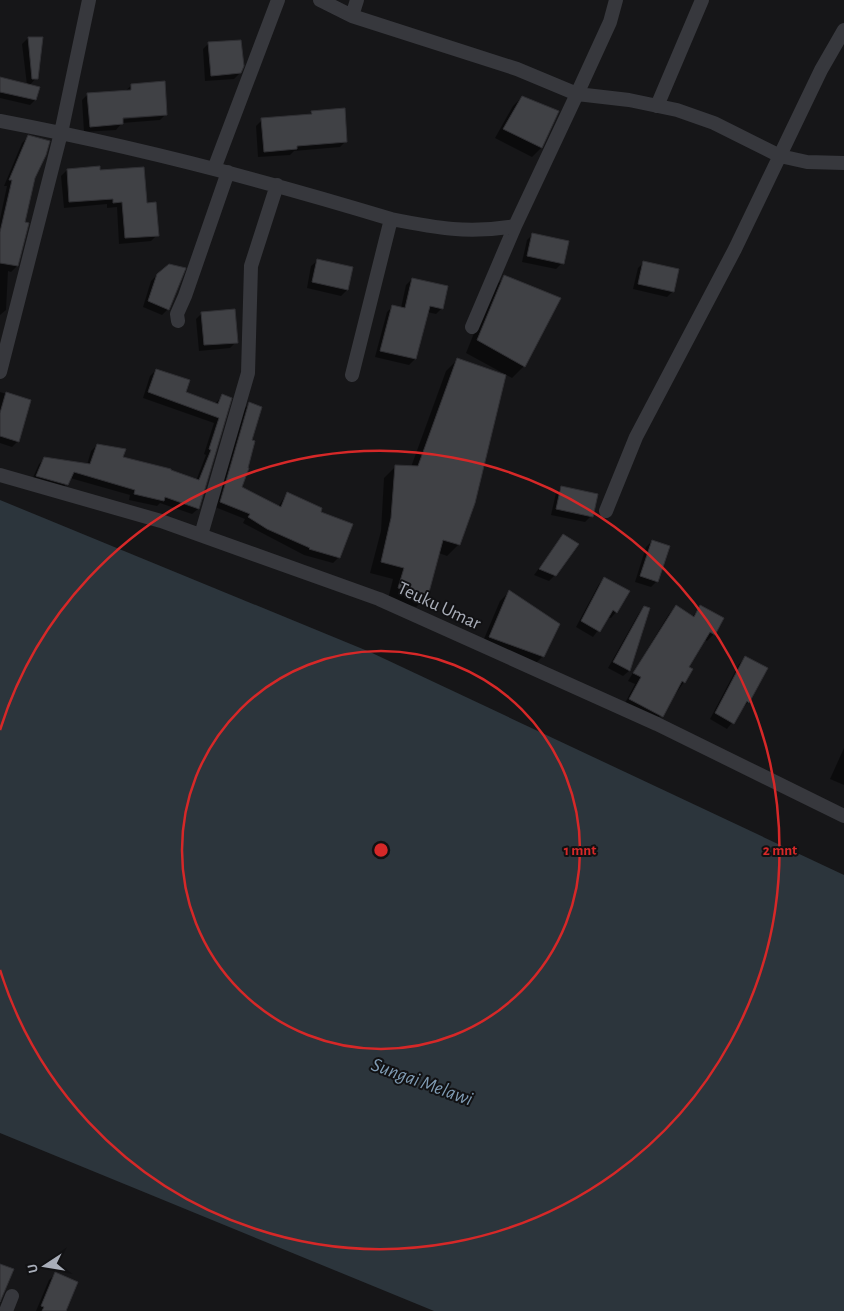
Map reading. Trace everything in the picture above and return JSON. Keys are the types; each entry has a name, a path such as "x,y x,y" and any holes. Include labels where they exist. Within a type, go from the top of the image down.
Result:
{"street":[{"path":"0,372 61,133 89,0"},
{"path":"214,169 278,0"},
{"path":"320,0 352,16 517,70 577,94 657,106 714,123 780,156 807,162 844,163"},
{"path":"352,16 357,0"},
{"path":"472,327 515,226 610,22 616,0"},
{"path":"657,106 702,0"},
{"path":"606,511 636,437 726,266 821,70 844,30"},
{"path":"0,121 61,133 228,172 391,219 445,230 486,231 515,226"},
{"path":"178,321 177,314 228,172"},
{"path":"201,535 248,373 251,266 277,185"},
{"path":"352,375 391,219"},
{"name":"Teuku Umar","path":"0,475 161,521 379,599 657,724 844,816"},
{"path":"6,1311 12,1296"}],"water":[{"name":"Sungai Melawi","path":"0,500 370,652 844,875 844,1311 434,1311 0,1133"}],"building":[{"path":"28,37 43,37 38,79 32,79"},
{"path":"241,40 244,66 241,73 211,76 208,42"},
{"path":"0,77 40,87 36,100 0,92"},
{"path":"165,81 167,115 123,118 123,124 90,127 87,93 131,90 131,84"},
{"path":"522,96 559,111 542,148 503,129"},
{"path":"345,108 347,142 297,146 297,149 264,152 261,118 312,114 311,111"},
{"path":"28,135 50,141 46,155 35,178 25,222 29,223 18,266 0,263 0,232 12,180 9,180"},
{"path":"100,166 100,170 144,167 147,203 156,202 159,236 125,238 122,202 113,203 113,199 69,202 67,169"},
{"path":"532,233 569,241 564,264 527,256"},
{"path":"317,259 353,267 348,290 312,282"},
{"path":"643,261 679,269 674,292 638,284"},
{"path":"169,264 186,268 169,310 148,301 157,274"},
{"path":"504,275 561,298 525,367 477,340"},
{"path":"412,278 448,286 443,309 430,306 416,359 380,351 392,305 405,308"},
{"path":"235,309 238,343 204,345 201,312"},
{"path":"457,358 506,375 475,503 460,545 443,540 428,596 398,588 404,568 381,562 391,518 395,465 418,466"},
{"path":"156,369 190,380 186,392 218,404 222,394 232,398 199,509 165,497 164,501 134,494 135,490 74,472 68,485 36,476 44,457 90,464 97,444 126,449 123,457 171,469 199,480 211,450 209,449 219,418 148,392"},
{"path":"6,392 31,400 19,442 0,436 0,413"},
{"path":"249,402 262,407 252,440 255,441 249,468 242,487 281,507 287,492 322,508 321,512 353,524 340,558 309,549 267,529 248,517 250,514 220,502"},
{"path":"561,486 598,494 593,517 556,509"},
{"path":"563,534 579,544 556,576 539,569"},
{"path":"652,540 670,546 658,582 640,576"},
{"path":"604,577 630,591 617,613 613,610 600,632 581,621"},
{"path":"509,590 560,624 544,657 489,637"},
{"path":"676,605 694,617 700,605 724,618 715,635 710,632 689,667 693,669 685,683 682,681 663,717 629,699 641,677 633,673"},
{"path":"644,606 650,608 630,671 613,662"},
{"path":"745,656 768,668 749,703 747,701 734,724 715,713"},
{"path":"0,1264 14,1269 0,1302"},
{"path":"55,1272 78,1282 66,1311 42,1311 44,1307 41,1306"}]}
